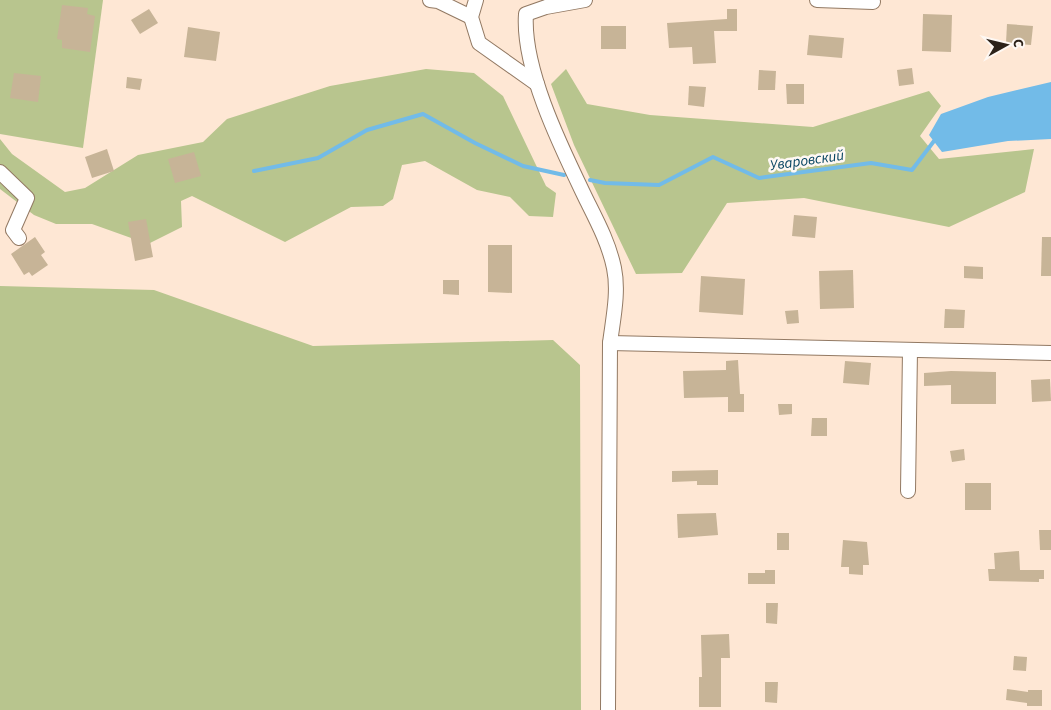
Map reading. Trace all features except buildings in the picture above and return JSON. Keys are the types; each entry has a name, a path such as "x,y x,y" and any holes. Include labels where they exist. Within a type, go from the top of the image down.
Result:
{"street":[{"path":"430,0 438,1 471,18"},
{"path":"476,0 471,18 480,43 537,84"},
{"path":"585,0 546,7 526,14 526,27 537,84 560,142 604,233 614,268 616,294 610,343 608,710"},
{"path":"817,0 873,2"},
{"path":"0,172 27,198 13,230 19,238"},
{"path":"610,343 1051,353"},
{"path":"908,491 910,350"}],"green space":[{"path":"0,0 103,0 83,148 0,134"},
{"path":"426,69 474,73 503,96 546,186 556,193 553,217 529,216 510,197 477,190 425,161 402,165 393,199 383,206 351,207 285,242 192,196 181,201 182,227 148,244 92,224 56,224 34,215 0,189 0,139 12,154 65,192 85,188 138,155 203,142 227,119 330,86"},
{"path":"566,69 587,104 650,115 813,127 929,91 941,106 920,136 939,159 1034,149 1025,192 949,227 804,198 727,203 682,273 636,274 574,145 551,84"},
{"path":"0,286 154,290 313,346 553,340 580,365 581,710 0,710"}],"water":[{"path":"1051,82 1051,139 1008,141 942,152 929,135 941,114 988,97"}],"waterway":[{"name":"Уваровский","path":"254,171 318,158 367,130 423,114 475,143 523,166 564,175"},
{"name":"Уваровский","path":"590,180 605,183 659,185 713,157 759,178 871,163 912,170 934,141"}]}
